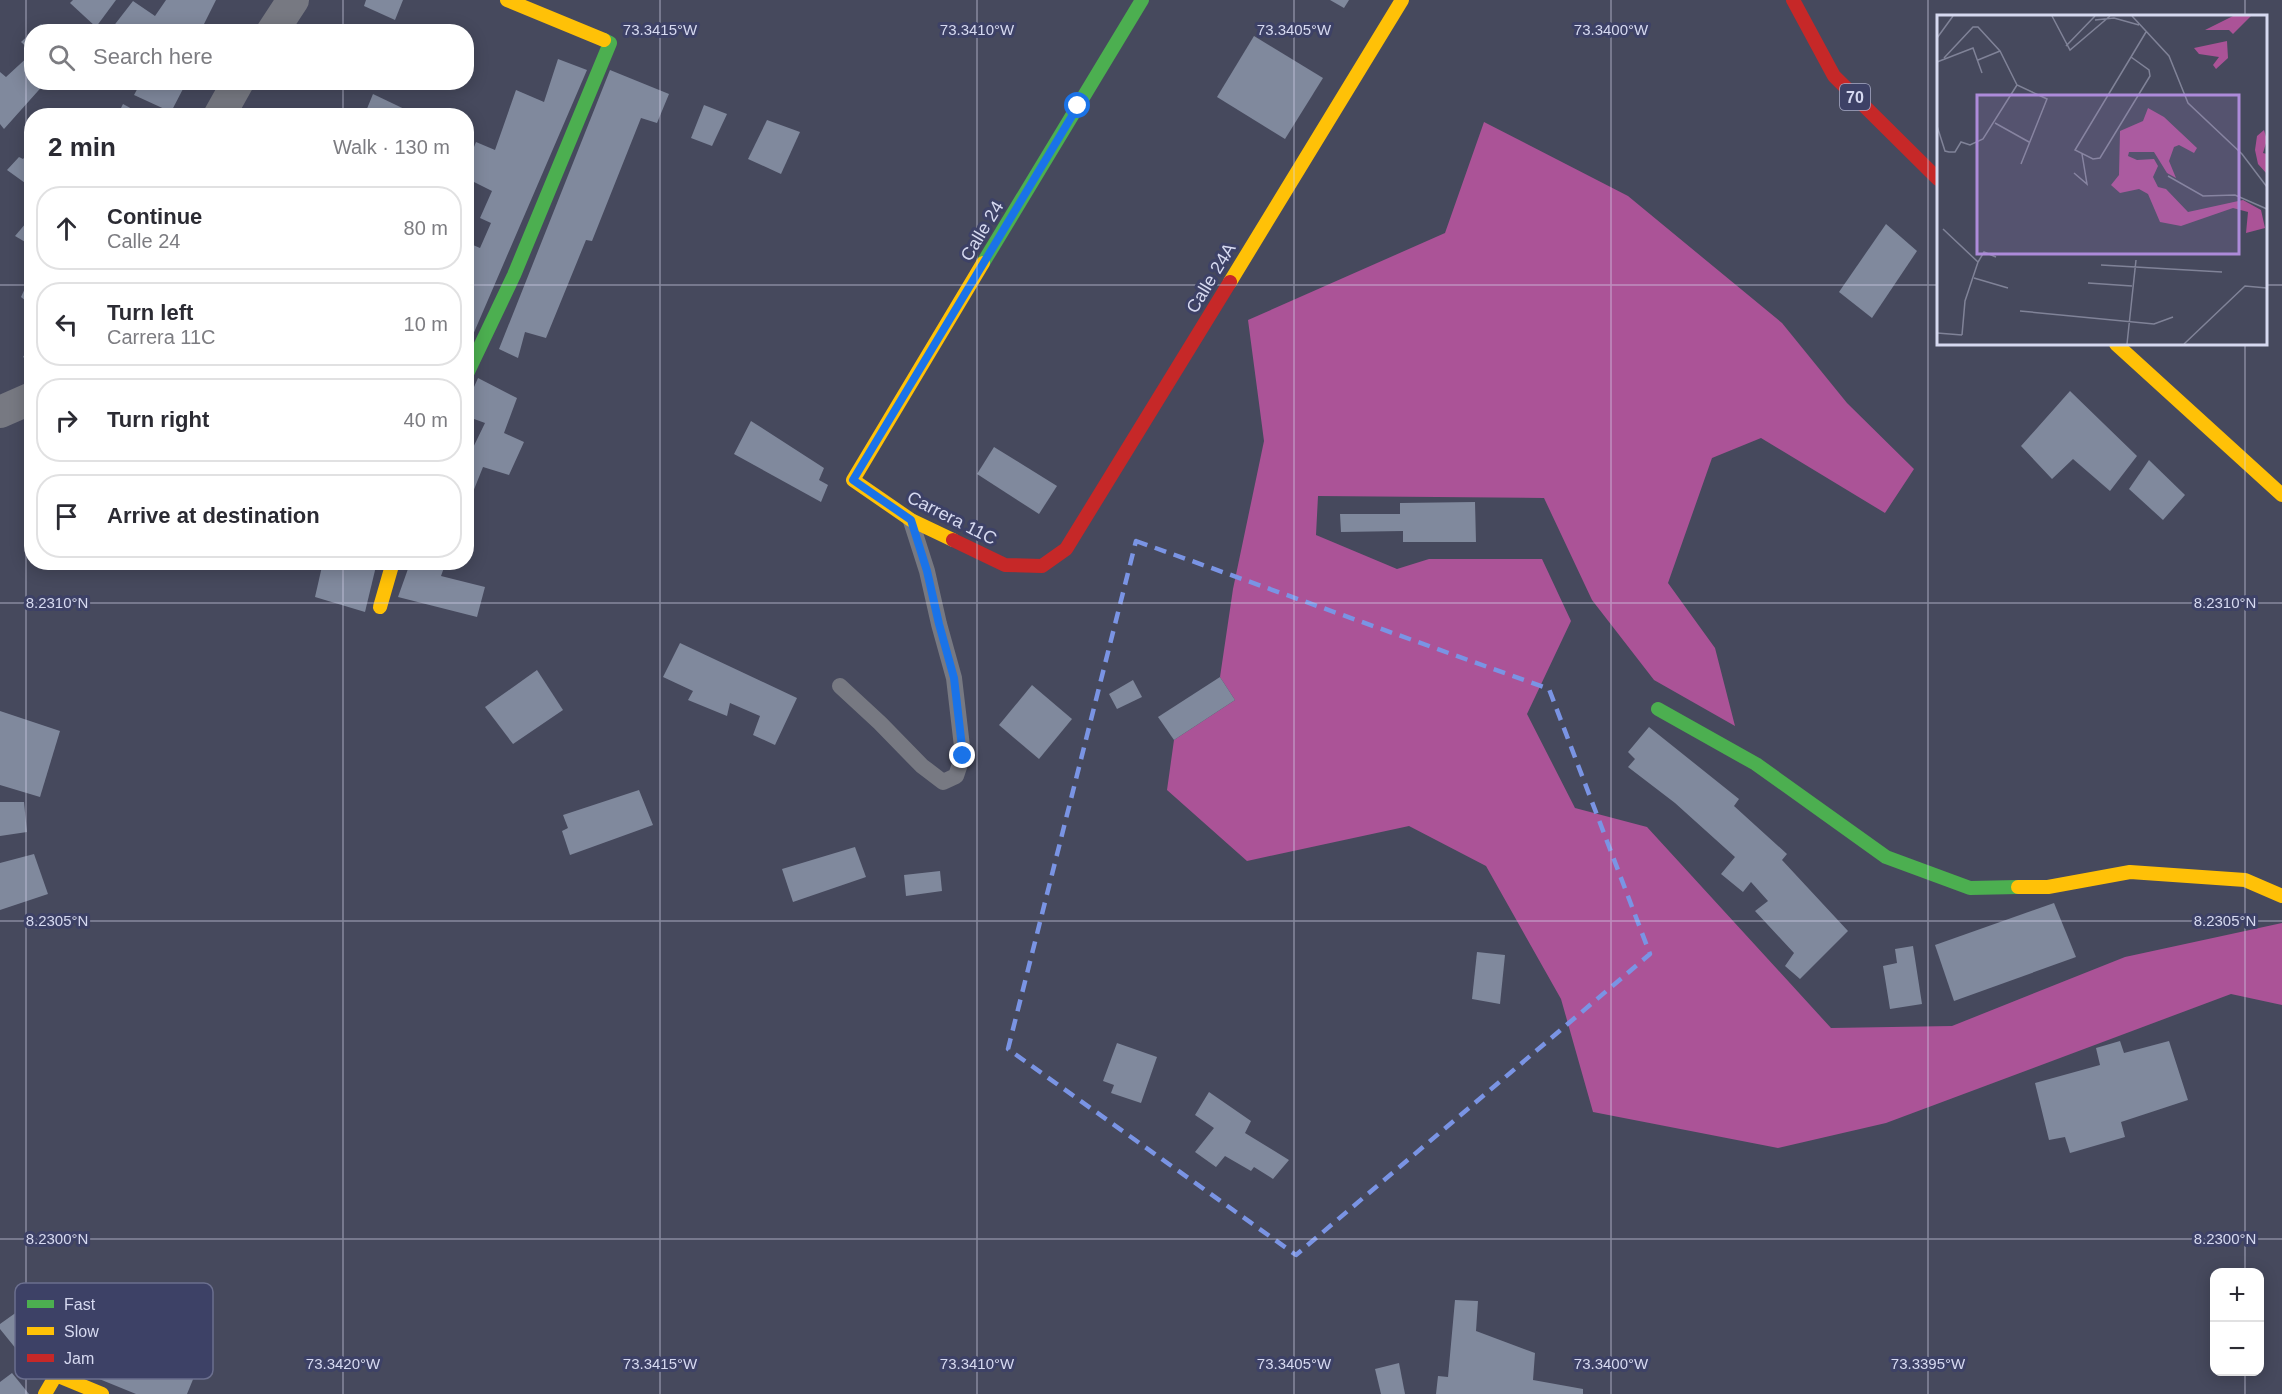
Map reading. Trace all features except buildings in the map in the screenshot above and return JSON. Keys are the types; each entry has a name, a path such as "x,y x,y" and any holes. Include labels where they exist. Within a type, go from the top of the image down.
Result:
{"street":[{"path":"277,24 293,0"},
{"path":"474,359 514,275 610,43 507,0"},
{"name":"Calle 24","path":"853,480 1142,0"},
{"name":"Calle 24A","path":"1042,566 1066,549 1402,0"},
{"name":"70","path":"1793,0 1834,76 1937,178"},
{"path":"223,108 234,90"},
{"path":"2117,345 2282,495"},
{"path":"0,412 24,402"},
{"name":"Carrera 11C","path":"853,480 911,520 1005,565 1042,566"},
{"path":"380,607 391,570"},
{"path":"1658,709 1756,764 1886,857 1970,888 2048,887 2130,872 2245,880 2282,896"},
{"path":"45,1394 54,1379"},
{"path":"66,1379 102,1394"}],"lane":[{"path":"840,686 922,766 943,782 956,776 963,756 954,678 927,571 911,520"}],"highlighted area":[{"path":"1136,541 1549,689 1650,954 1296,1255 1008,1049"}],"shaded area":[{"path":"1484,122 1628,196 1782,323 1847,403 1914,469 1885,513 1761,438 1712,458 1668,583 1715,648 1735,726 1654,680 1592,600 1544,498 1318,496 1316,535 1397,569 1429,559 1542,559 1571,621 1527,714 1575,808 1647,827 1831,1028 1952,1026 2125,957 2282,923 2282,1005 2231,994 1886,1123 1778,1148 1593,1112 1561,999 1486,866 1409,826 1247,861 1167,790 1174,740 1235,700 1220,677 1233,589 1264,441 1248,320 1445,233"}],"traffic: fast":[{"path":"983,263 1142,0"},
{"path":"474,359 514,275 610,43 604,40"},
{"path":"1658,709 1756,764 1886,857 1970,888 2018,887"}],"traffic: slow":[{"path":"507,0 604,40"},
{"path":"1230,282 1402,0"},
{"path":"953,540 911,520 853,480 983,263"},
{"path":"2117,345 2282,495"},
{"path":"380,607 391,570"},
{"path":"2018,887 2048,887 2130,872 2245,880 2282,896"},
{"path":"45,1394 54,1379"},
{"path":"66,1379 102,1394"}],"traffic: jam":[{"path":"1793,0 1834,76 1937,178"},
{"path":"953,540 1005,565 1042,566 1066,549 1230,282"}],"route":[{"path":"963,756 954,678 927,571 911,520 853,480 1078,106"}]}
